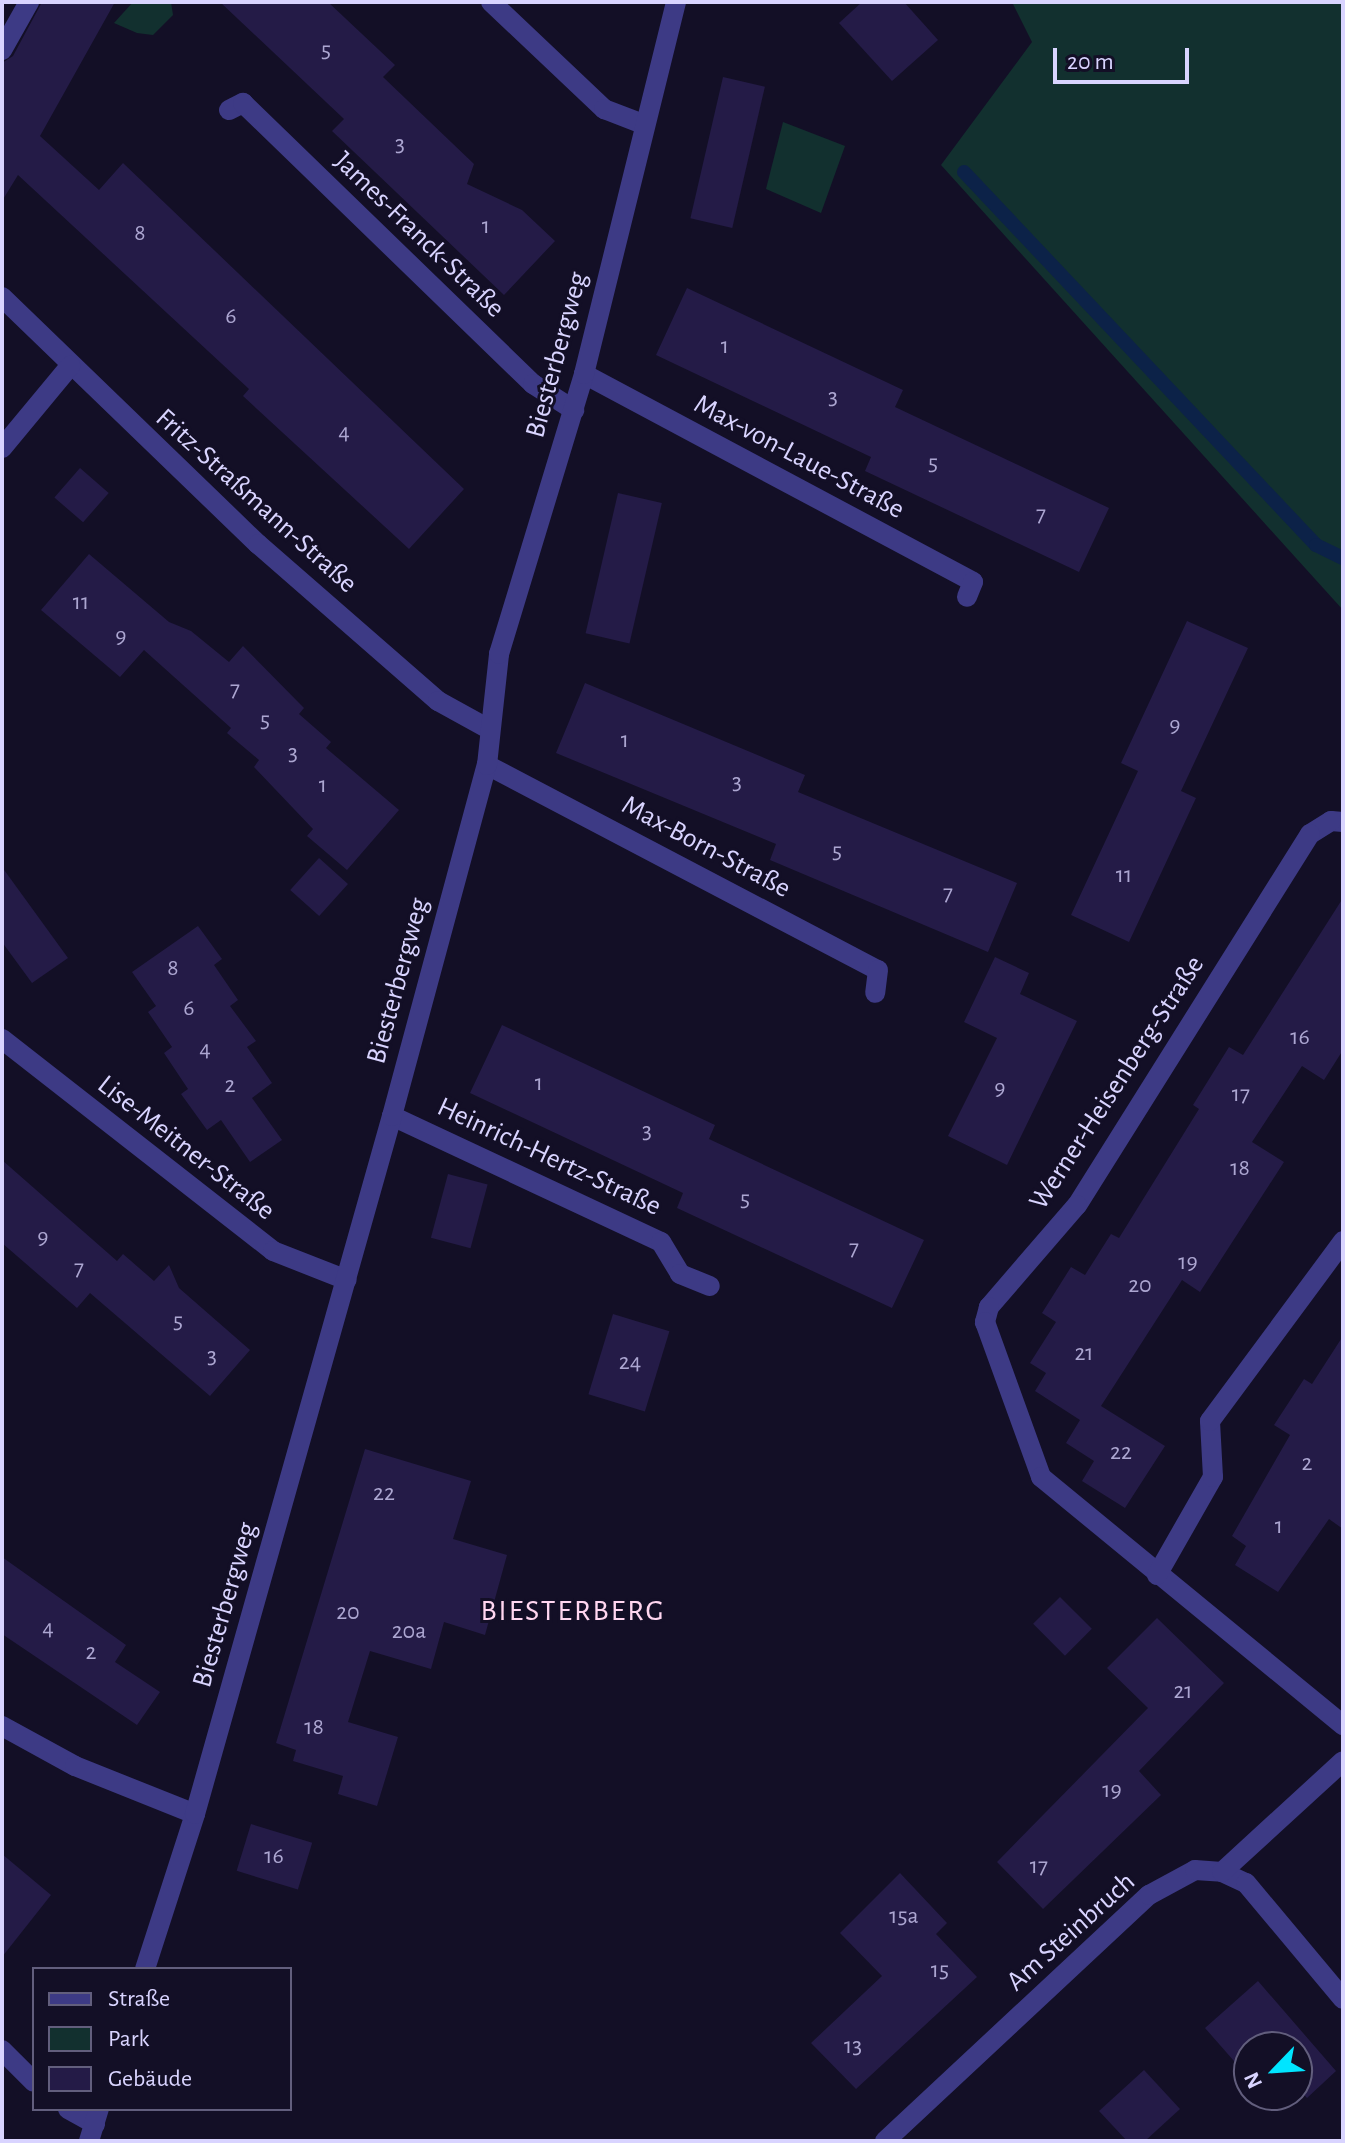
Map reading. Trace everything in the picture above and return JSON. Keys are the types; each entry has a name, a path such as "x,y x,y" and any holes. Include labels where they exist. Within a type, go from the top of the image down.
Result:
{"street":[{"path":"2,50 29,2"},
{"path":"491,2 604,109 641,123"},
{"name":"Biesterbergweg","path":"146,1967 195,1814 347,1280 487,765 487,728 499,654 584,374 641,123 676,2"},
{"name":"James-Franck-Straße","path":"229,110 243,103 533,384 574,410"},
{"name":"Fritz-Straßmann-Straße","path":"4,303 427,691 487,728"},
{"path":"2,448 70,366"},
{"name":"Max-von-Laue-Straße","path":"584,374 973,582 967,597"},
{"name":"Max-Born-Straße","path":"487,765 878,970 875,993"},
{"name":"Werner-Heisenberg-Straße","path":"1343,822 1331,821 1310,834 1077,1205 989,1307 985,1322 1041,1477 1343,1725"},
{"name":"Lise-Meitner-Straße","path":"2,1039 273,1251 347,1280"},
{"name":"Heinrich-Hertz-Straße","path":"392,1116 661,1242 680,1274 710,1286"},
{"path":"1157,1575 1213,1477 1210,1421 1343,1241"},
{"path":"2,1726 75,1766 195,1814"},
{"path":"1343,1761 1222,1872 1246,1883 1343,1999"},
{"name":"Am Steinbruch","path":"885,2141 1149,1895 1195,1870 1222,1872"},
{"path":"2,2050 32,2080"},
{"path":"71,2111 94,2125"}],"green space":[{"path":"133,2 171,2 173,15 153,35 137,33 114,23"},
{"path":"1012,2 1343,2 1343,610 941,165 1032,42"},
{"path":"783,122 845,146 821,213 766,189"}],"building":[{"path":"42,2 115,2 40,136 99,190 123,163 464,489 409,549 243,396 249,389 18,175 2,201 2,63 13,56"},
{"path":"220,2 328,2 395,65 383,77 474,164 467,184 522,210 555,241 504,295 332,131 344,119"},
{"path":"862,2 904,2 938,40 892,81 839,23"},
{"path":"723,77 765,87 732,228 690,218"},
{"path":"687,288 903,390 895,407 1109,508 1079,572 865,471 871,457 656,355"},
{"path":"80,468 109,493 83,522 54,497"},
{"path":"618,493 662,503 629,643 586,633"},
{"path":"89,554 169,622 191,631 229,662 243,646 304,708 299,714 331,742 326,748 399,810 347,870 307,836 313,829 254,767 259,760 227,733 231,728 144,650 120,677 41,610"},
{"path":"1187,621 1248,648 1181,791 1196,798 1129,942 1071,915 1138,771 1121,763"},
{"path":"585,683 805,775 798,792 1017,883 988,952 770,860 776,844 556,753"},
{"path":"319,858 348,884 319,916 290,890"},
{"path":"2,867 68,958 32,983 2,942"},
{"path":"1343,898 1343,1050 1324,1080 1302,1066 1252,1142 1284,1162 1200,1292 1182,1280 1101,1406 1165,1446 1125,1508 1082,1481 1094,1461 1066,1443 1080,1420 1035,1391 1046,1373 1030,1363 1056,1322 1042,1313 1071,1267 1085,1275 1111,1234 1119,1238 1199,1109 1193,1105 1229,1047 1243,1055"},
{"path":"198,926 222,959 214,965 238,1000 230,1006 256,1041 247,1047 272,1083 252,1098 282,1140 250,1162 221,1120 207,1130 181,1094 188,1089 164,1053 172,1047 148,1012 156,1006 132,972"},
{"path":"995,957 1029,973 1020,994 1077,1021 1007,1165 948,1136 997,1038 964,1022"},
{"path":"502,1025 715,1125 709,1139 924,1240 892,1308 677,1208 683,1193 470,1093"},
{"path":"2,1160 117,1261 123,1254 154,1281 169,1265 179,1288 250,1350 210,1396 90,1293 77,1308 2,1243"},
{"path":"448,1174 488,1185 471,1248 431,1238"},
{"path":"613,1314 669,1331 645,1412 588,1394"},
{"path":"1343,1336 1343,1529 1329,1519 1278,1592 1235,1565 1246,1546 1232,1536 1290,1435 1274,1425 1304,1379 1312,1384"},
{"path":"365,1449 471,1481 453,1539 507,1555 485,1635 444,1622 431,1669 370,1651 348,1722 398,1737 377,1806 338,1794 343,1776 293,1761 296,1750 276,1743"},
{"path":"2,1557 126,1645 115,1662 160,1692 137,1725 2,1634"},
{"path":"1060,1597 1092,1629 1065,1656 1033,1624"},
{"path":"1157,1618 1224,1683 1139,1771 1161,1795 1043,1909 997,1862 1148,1708 1107,1668"},
{"path":"251,1824 312,1843 298,1890 237,1871"},
{"path":"2,1854 51,1895 2,1957"},
{"path":"900,1873 947,1923 936,1934 977,1977 856,2089 811,2043 882,1976 840,1933"},
{"path":"1258,1981 1301,2031 1233,2031 1233,2060 1205,2028"},
{"path":"1313,2044 1336,2071 1313,2092"},
{"path":"1144,2070 1180,2109 1145,2141 1127,2141 1099,2111"}],"waterway":[{"path":"964,172 1316,545 1343,558"}],"district":[{"name":"BIESTERBERG","path":"573,1611"}]}
